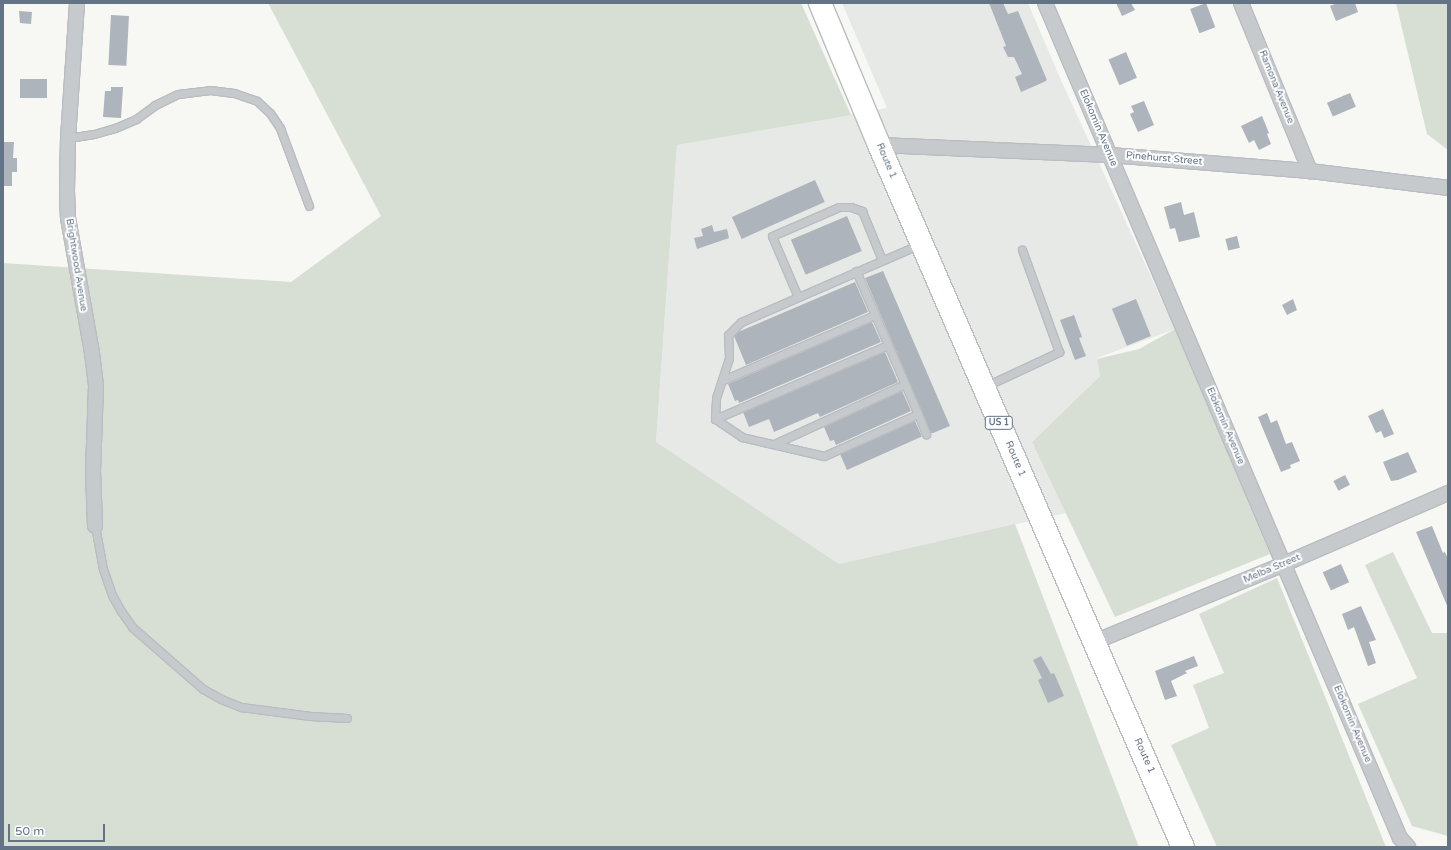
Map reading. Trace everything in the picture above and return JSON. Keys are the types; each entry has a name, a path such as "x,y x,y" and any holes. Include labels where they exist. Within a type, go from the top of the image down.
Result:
{"main road":[{"name":"Route 1","path":"820,3 921,243 1182,845"}],"street":[{"name":"Brightwood Avenue","path":"77,3 68,138 67,191 68,218 92,353 96,386 94,471 95,526"},
{"name":"Elokomin Avenue","path":"1045,3 1400,838 1408,847"},
{"name":"Ramona Avenue","path":"1241,3 1310,171"},
{"name":"Pinehurst Street","path":"879,145 1110,155 1310,171 1448,188"},
{"name":"Melba Street","path":"1094,642 1284,564 1448,493"}],"lane":[{"path":"68,138 94,134 115,128 136,119 156,105 178,94 210,90 234,94 257,101 270,113 280,128 309,206"},
{"path":"798,297 772,236 839,207 851,207 862,211 882,260"},
{"path":"715,419 716,398 729,358 728,336 741,322 921,243"},
{"path":"984,387 1059,352 1022,250"},
{"path":"856,272 926,434"},
{"path":"723,380 875,315"},
{"path":"715,419 888,345"},
{"path":"774,444 905,384"},
{"path":"715,419 742,437 824,456 918,414"},
{"path":"95,526 103,569 112,595 121,611 132,627 204,689 221,699 241,707 310,716 347,718"}],"shaded area":[{"path":"268,3 801,3 851,115 677,145 656,442 839,564 1015,524 1139,847 3,847 3,263 291,282 381,216"},
{"path":"842,3 1028,3 1060,78 1175,329 1097,358 1100,376 1032,442 1066,513 839,564 656,443 677,145 887,108"},
{"path":"1396,3 1448,3 1448,150 1427,134"},
{"path":"1175,329 1270,554 1115,617 1032,442 1100,376 1097,359 1139,349"},
{"path":"1393,552 1432,633 1448,633 1448,836 1412,826 1358,704 1417,678 1365,565"},
{"path":"1277,578 1386,847 1217,847 1171,745 1209,728 1193,685 1224,673 1199,614"}],"building":[{"path":"989,3 1003,3 1008,14 1018,11 1047,80 1021,92 1015,77 1022,74 1014,57 1008,57 1003,47 1006,46"},
{"path":"1116,3 1131,3 1135,10 1122,16"},
{"path":"1206,3 1215,27 1199,33 1190,9"},
{"path":"1337,3 1355,3 1358,12 1336,21 1330,6"},
{"path":"19,11 32,12 31,24 20,23"},
{"path":"111,15 129,16 126,66 108,65"},
{"path":"1126,52 1137,78 1119,85 1109,59"},
{"path":"20,79 47,79 47,98 20,98"},
{"path":"111,87 123,87 121,118 103,117 105,91 111,91"},
{"path":"1350,93 1356,107 1333,117 1327,103"},
{"path":"1144,101 1154,125 1138,132 1130,114 1134,112 1131,106"},
{"path":"1262,116 1269,133 1267,134 1271,144 1259,150 1254,140 1249,143 1241,126"},
{"path":"3,142 14,142 13,158 17,158 17,172 12,172 12,186 3,186"},
{"path":"815,180 825,202 742,239 732,217"},
{"path":"1181,202 1184,215 1194,212 1200,237 1179,242 1175,228 1170,229 1164,207"},
{"path":"847,216 862,251 806,275 791,240"},
{"path":"712,225 714,232 727,229 729,238 697,249 694,238 703,236 701,229"},
{"path":"1237,236 1240,248 1228,251 1225,239"},
{"path":"883,271 950,426 933,433 931,433 865,278"},
{"path":"855,282 868,312 746,365 734,336 738,332"},
{"path":"1136,299 1151,336 1127,346 1112,309"},
{"path":"1293,299 1297,310 1287,315 1282,305"},
{"path":"1074,315 1082,337 1079,338 1086,356 1075,360 1060,320"},
{"path":"872,322 881,342 739,403 738,400 735,401 728,384"},
{"path":"885,352 898,382 820,417 818,413 774,432 769,419 749,427 743,412"},
{"path":"902,391 911,411 836,445 834,440 830,441 824,427"},
{"path":"1383,409 1394,434 1384,438 1381,431 1376,433 1368,416"},
{"path":"1267,413 1271,423 1277,420 1286,444 1292,442 1300,461 1290,465 1291,468 1281,472 1258,417"},
{"path":"915,421 922,437 847,470 840,454"},
{"path":"1408,452 1417,472 1398,480 1391,481 1383,462"},
{"path":"1345,475 1350,485 1338,491 1333,481"},
{"path":"1432,526 1443,553 1445,552 1448,559 1448,608 1416,532"},
{"path":"1341,564 1349,582 1331,590 1323,572"},
{"path":"1361,606 1376,640 1369,642 1376,663 1368,666 1354,627 1348,630 1342,614"},
{"path":"1041,656 1051,674 1054,673 1064,696 1048,703 1038,680 1042,678 1033,660"},
{"path":"1194,656 1198,666 1185,671 1187,673 1171,681 1177,696 1165,700 1155,671"}]}
